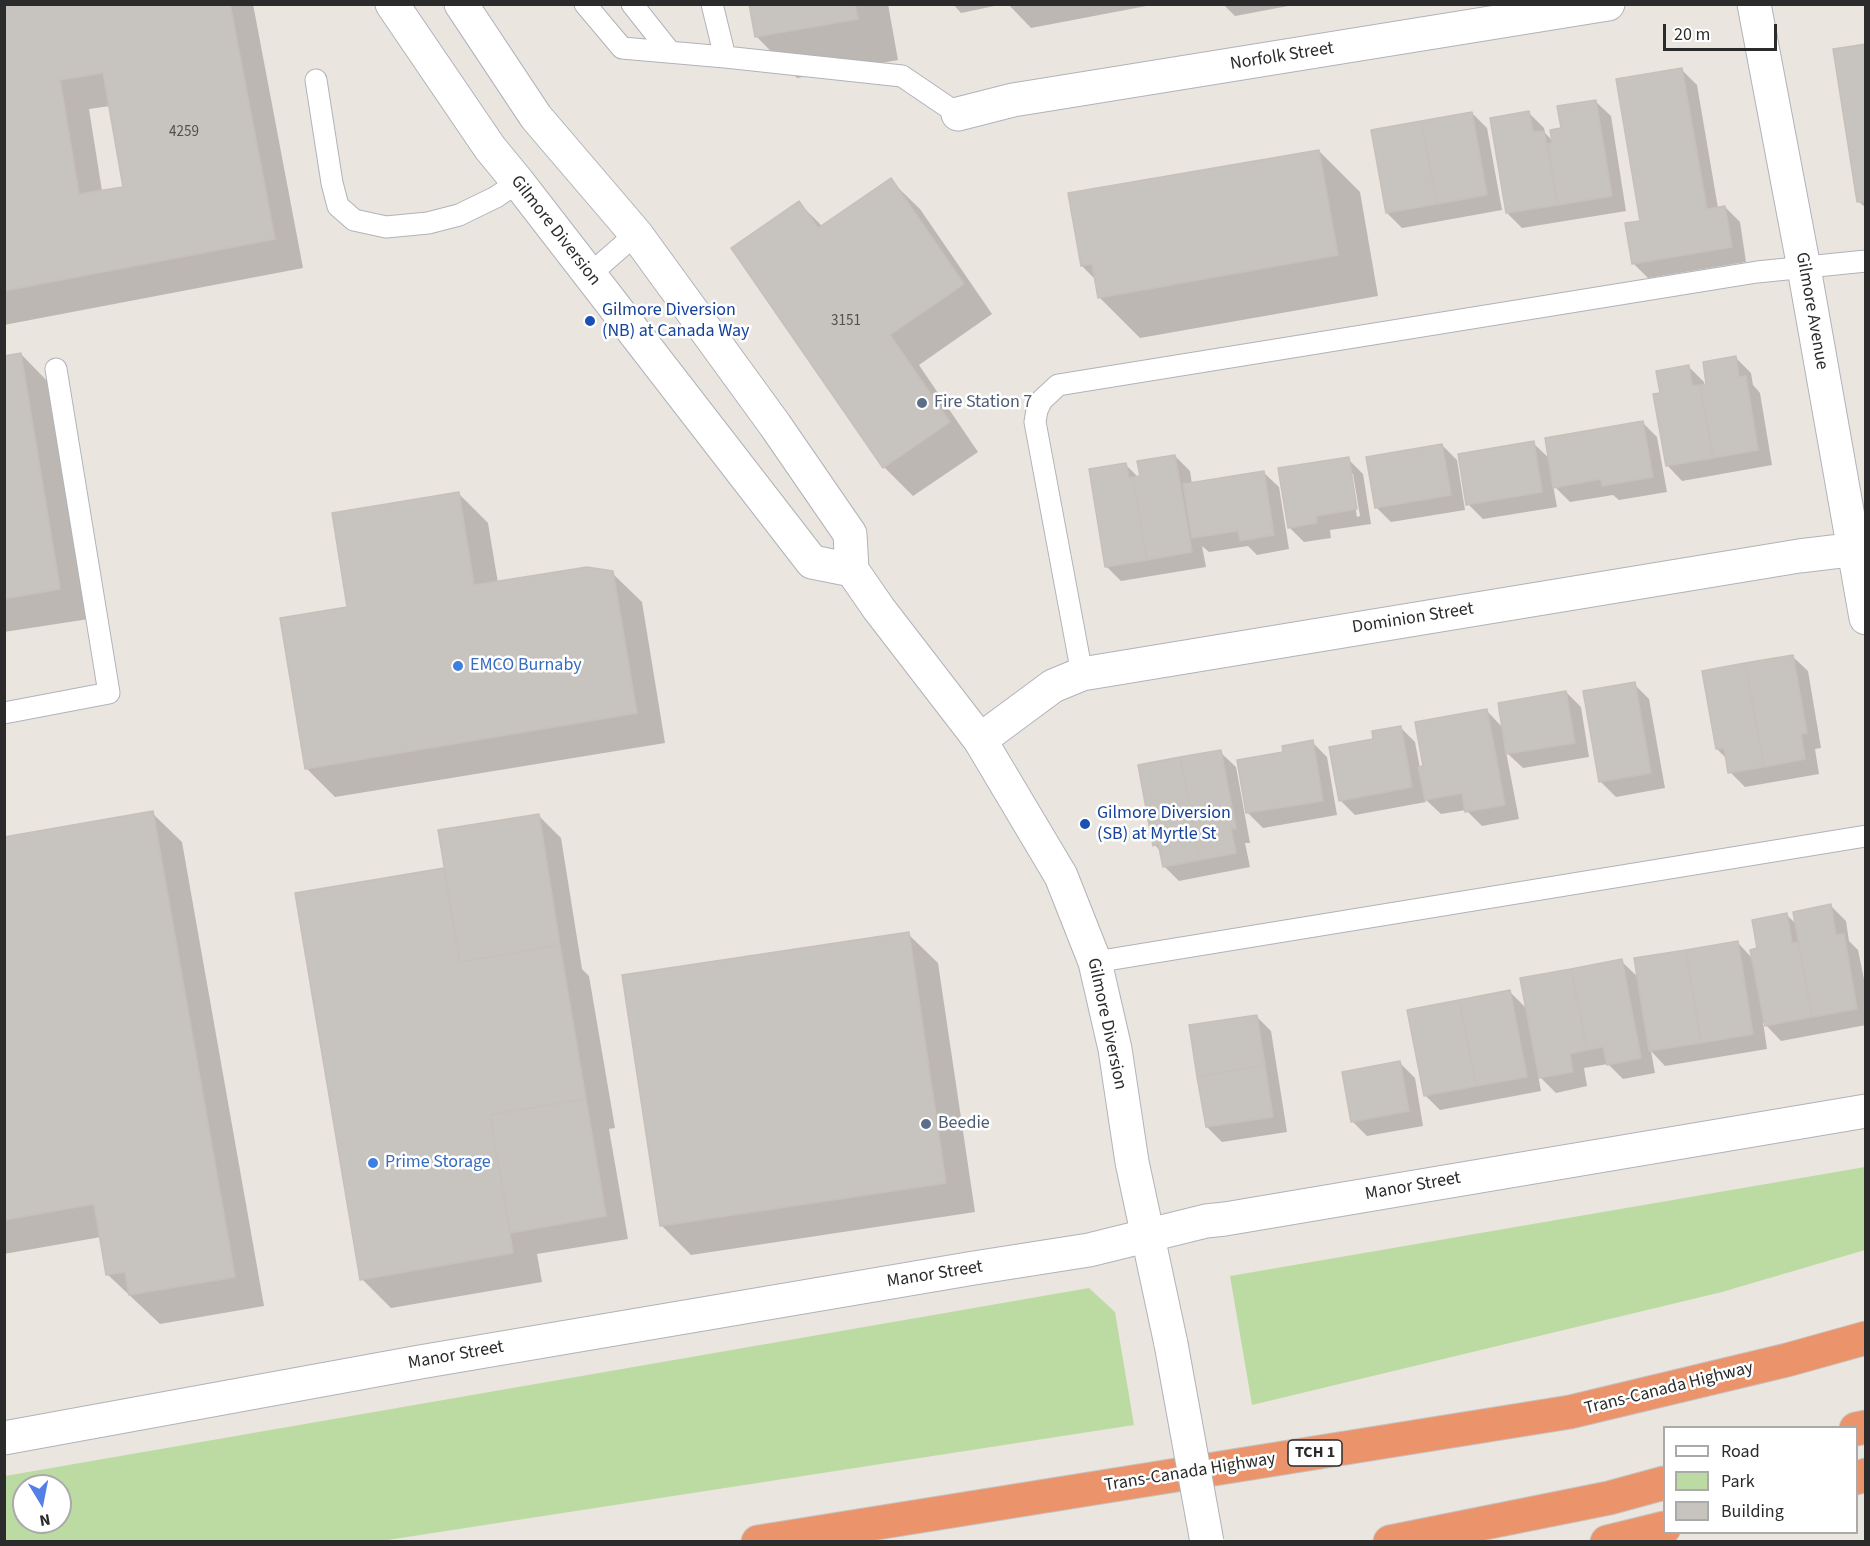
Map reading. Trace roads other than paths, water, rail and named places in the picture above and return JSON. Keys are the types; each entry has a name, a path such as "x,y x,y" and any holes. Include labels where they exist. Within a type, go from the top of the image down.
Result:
{"highway":[{"name":"Trans-Canada Highway","path":"758,1542 1570,1413 1787,1360 1866,1338"},
{"path":"1390,1542 1598,1500 1663,1484"},
{"path":"1607,1542 1663,1528"}],"street":[{"name":"Gilmore Diversion","path":"392,4 489,148 518,182 812,562 852,570 879,609 980,740 1061,876 1095,962 1115,1049 1132,1162 1171,1344 1207,1542"},
{"path":"461,4 536,117 636,234 775,425 850,534 852,570"},
{"name":"Norfolk Street","path":"958,114 1013,100 1608,4"},
{"name":"Gilmore Avenue","path":"1754,4 1859,549 1866,618"},
{"name":"Dominion Street","path":"980,740 1053,686 1082,674 1787,557 1859,549"},
{"name":"Manor Street","path":"4,1438 420,1362 974,1268 1089,1251 1206,1221 1866,1111"}],"lane":[{"path":"585,4 622,48 902,76 958,114"},
{"path":"632,4 670,52"},
{"path":"712,4 725,57"},
{"path":"316,80 332,183 338,206 354,220 386,226 428,223 459,215 496,197 518,182"},
{"path":"589,275 636,234"},
{"path":"1082,674 1035,422 1042,400 1058,385 1757,272 1866,261"},
{"path":"4,713 109,693 56,369"},
{"path":"1095,962 1866,836"}],"place":[{"name":"Gilmore Diversion (NB) at Canada Way","path":"590,321"},
{"name":"Fire Station 7","path":"922,403"},
{"name":"EMCO Burnaby","path":"458,666"},
{"name":"Gilmore Diversion (SB) at Myrtle St","path":"1085,824"},
{"name":"Beedie","path":"926,1124"},
{"name":"Prime Storage","path":"373,1163"}]}
